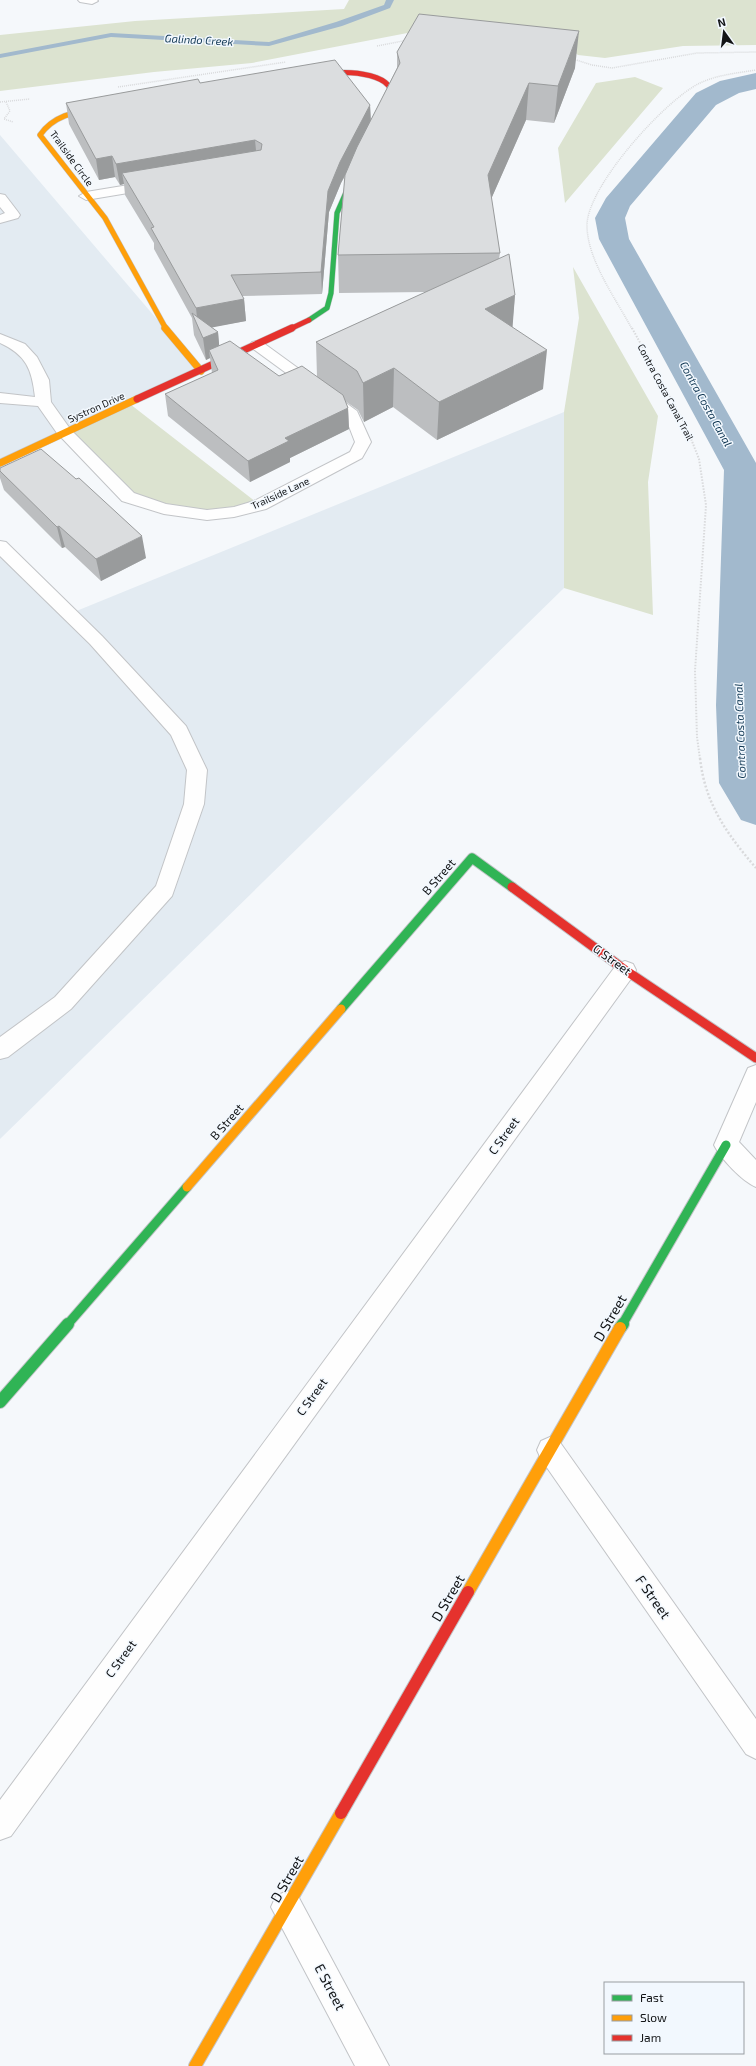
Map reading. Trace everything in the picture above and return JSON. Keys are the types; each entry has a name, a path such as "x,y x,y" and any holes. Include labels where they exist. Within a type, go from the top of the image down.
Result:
{"street":[{"path":"304,74 336,71 361,74 381,80 391,90 392,99 382,119"},
{"name":"Trailside Circle","path":"108,107 52,118 43,126 40,135 86,196 106,218 167,331 201,371"},
{"path":"201,371 315,318 327,308 331,293 337,213 359,164"},
{"path":"86,196 164,183"},
{"path":"0,198 13,216 0,219"},
{"path":"0,338 20,348 32,360 41,380 43,402 0,398"},
{"name":"Trailside Lane","path":"43,402 65,434 128,497 164,509 207,515 234,512 260,505 356,455 363,442 352,414 257,345"},
{"name":"Systron Drive","path":"0,463 201,371"},
{"path":"0,546 96,640 179,731 197,770 194,804 166,890 63,1003 0,1050"},
{"name":"G Street","path":"472,858 625,970 756,1058"},
{"name":"B Street","path":"0,1402 472,858"},
{"name":"C Street","path":"0,1825 625,970"},
{"path":"756,1075 726,1145 756,1176"},
{"name":"D Street","path":"195,2066 726,1145"},
{"name":"F Street","path":"550,1450 756,1744"},
{"name":"E Street","path":"287,1907 373,2066"}],"path":[{"name":"Contra Costa Canal Trail","path":"756,70 730,74 695,85 656,118 599,187 588,214 586,232 594,259 686,426 699,459 706,506 695,671 697,737 702,779 714,811 736,845 756,868"}],"shaded area":[{"path":"0,135 201,371 0,462"},
{"path":"564,412 564,588 0,1139 0,546 69,614"}],"green space":[{"path":"349,0 756,0 756,45 683,46 605,58 578,55 549,31 423,30 252,63 154,72 0,91 0,35 135,21 344,9"},
{"path":"635,77 663,88 565,203 558,148 596,83"},
{"path":"573,267 658,416 648,482 653,615 564,588 564,412 579,318"},
{"path":"130,404 260,505 207,515 128,497 65,433"}],"building":[{"path":"419,14 579,31 558,86 529,83 488,175 500,253 338,255 345,175 357,147 400,63 397,52"},
{"path":"335,60 370,105 340,162 328,191 321,272 231,275 244,299 196,308 151,228 154,227 122,173 261,150 262,144 255,140 116,164 112,156 96,159 66,103 198,79 200,83"},
{"path":"509,254 515,295 485,309 547,350 439,402 394,368 363,383 357,371 316,342"},
{"path":"192,313 218,332 203,338"},
{"path":"230,341 279,376 302,366 343,395 348,408 285,438 289,441 248,461 165,394 218,370 209,350"},
{"path":"41,449 76,479 79,478 142,536 96,559 59,526 57,527 0,471 0,468"}],"waterway":[{"name":"Galindo Creek","path":"0,56 111,35 269,44 339,24 387,6 390,0"},
{"name":"Contra Costa Canal","path":"756,81 730,87 706,99 616,204 610,218 614,239 742,470 737,705 741,783 756,808"}],"traffic: fast":[{"path":"309,320 327,308 331,293 337,213 355,172"},
{"path":"341,1009 472,858 512,887"},
{"path":"620,1328 726,1145"},
{"path":"0,1402 187,1187"}],"traffic: slow":[{"path":"98,108 73,112 58,118 51,122 40,135 105,218 167,331 201,371"},
{"path":"0,463 137,399"},
{"path":"187,1187 341,1009"},
{"path":"468,1592 620,1328"},
{"path":"195,2066 341,1813"}],"traffic: jam":[{"path":"315,73 335,72 362,74 375,77 385,82 391,89 392,99 385,113"},
{"path":"137,399 309,320"},
{"path":"512,887 625,970 756,1058"},
{"path":"341,1813 468,1592"}]}
